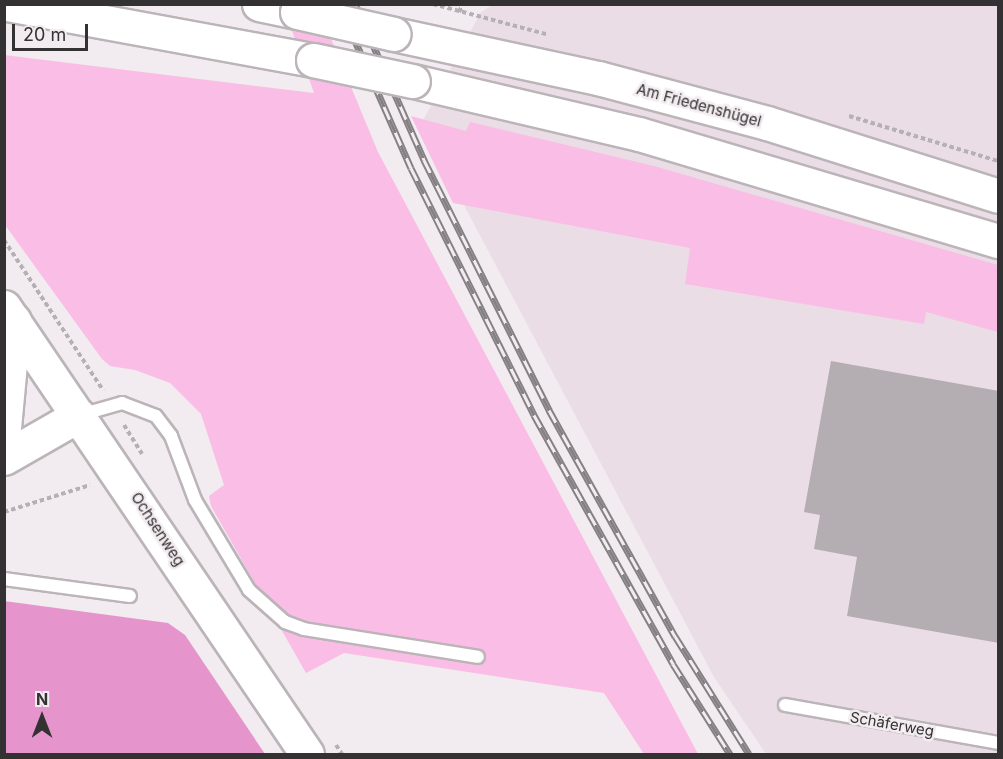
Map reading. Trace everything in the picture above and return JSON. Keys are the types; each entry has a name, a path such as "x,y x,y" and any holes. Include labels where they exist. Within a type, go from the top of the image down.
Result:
{"main road":[{"path":"7,4 313,60 413,81 650,137 999,241"},
{"name":"Am Friedenshügel","path":"259,4 598,78 767,123 999,196"},
{"path":"4,428 9,314"},
{"name":"Ochsenweg","path":"9,314 122,474 307,754"},
{"path":"4,458 79,415"}],"lane":[{"path":"79,415 112,404 138,405 156,416 171,436 195,500 249,590 285,622 304,629 478,657"},
{"path":"4,579 130,596"},
{"name":"Schäferweg","path":"785,705 999,743"}],"path":[{"path":"433,4 459,12 463,4"},
{"path":"4,240 112,404 146,461 122,474 4,512"}],"shaded area":[{"path":"283,5 317,5 378,152 698,754 644,754 604,693 344,653 306,673 211,506 209,496 224,485 201,414 170,383 135,370 110,366 102,359 5,225 4,55 314,93"},
{"path":"493,5 998,5 998,754 766,754 714,677 421,124 481,12"},
{"path":"411,116 466,131 470,122 654,166 998,265 998,332 926,312 924,324 685,284 690,248 453,203"},
{"path":"4,601 168,623 185,635 265,754 5,754"}],"building":[{"path":"831,361 999,391 999,643 847,616 857,557 814,549 820,515 804,512"}],"railway":[{"path":"339,4 411,168 534,415 673,664 730,754"},
{"path":"355,4 424,160 549,410 675,636 749,754"}]}
